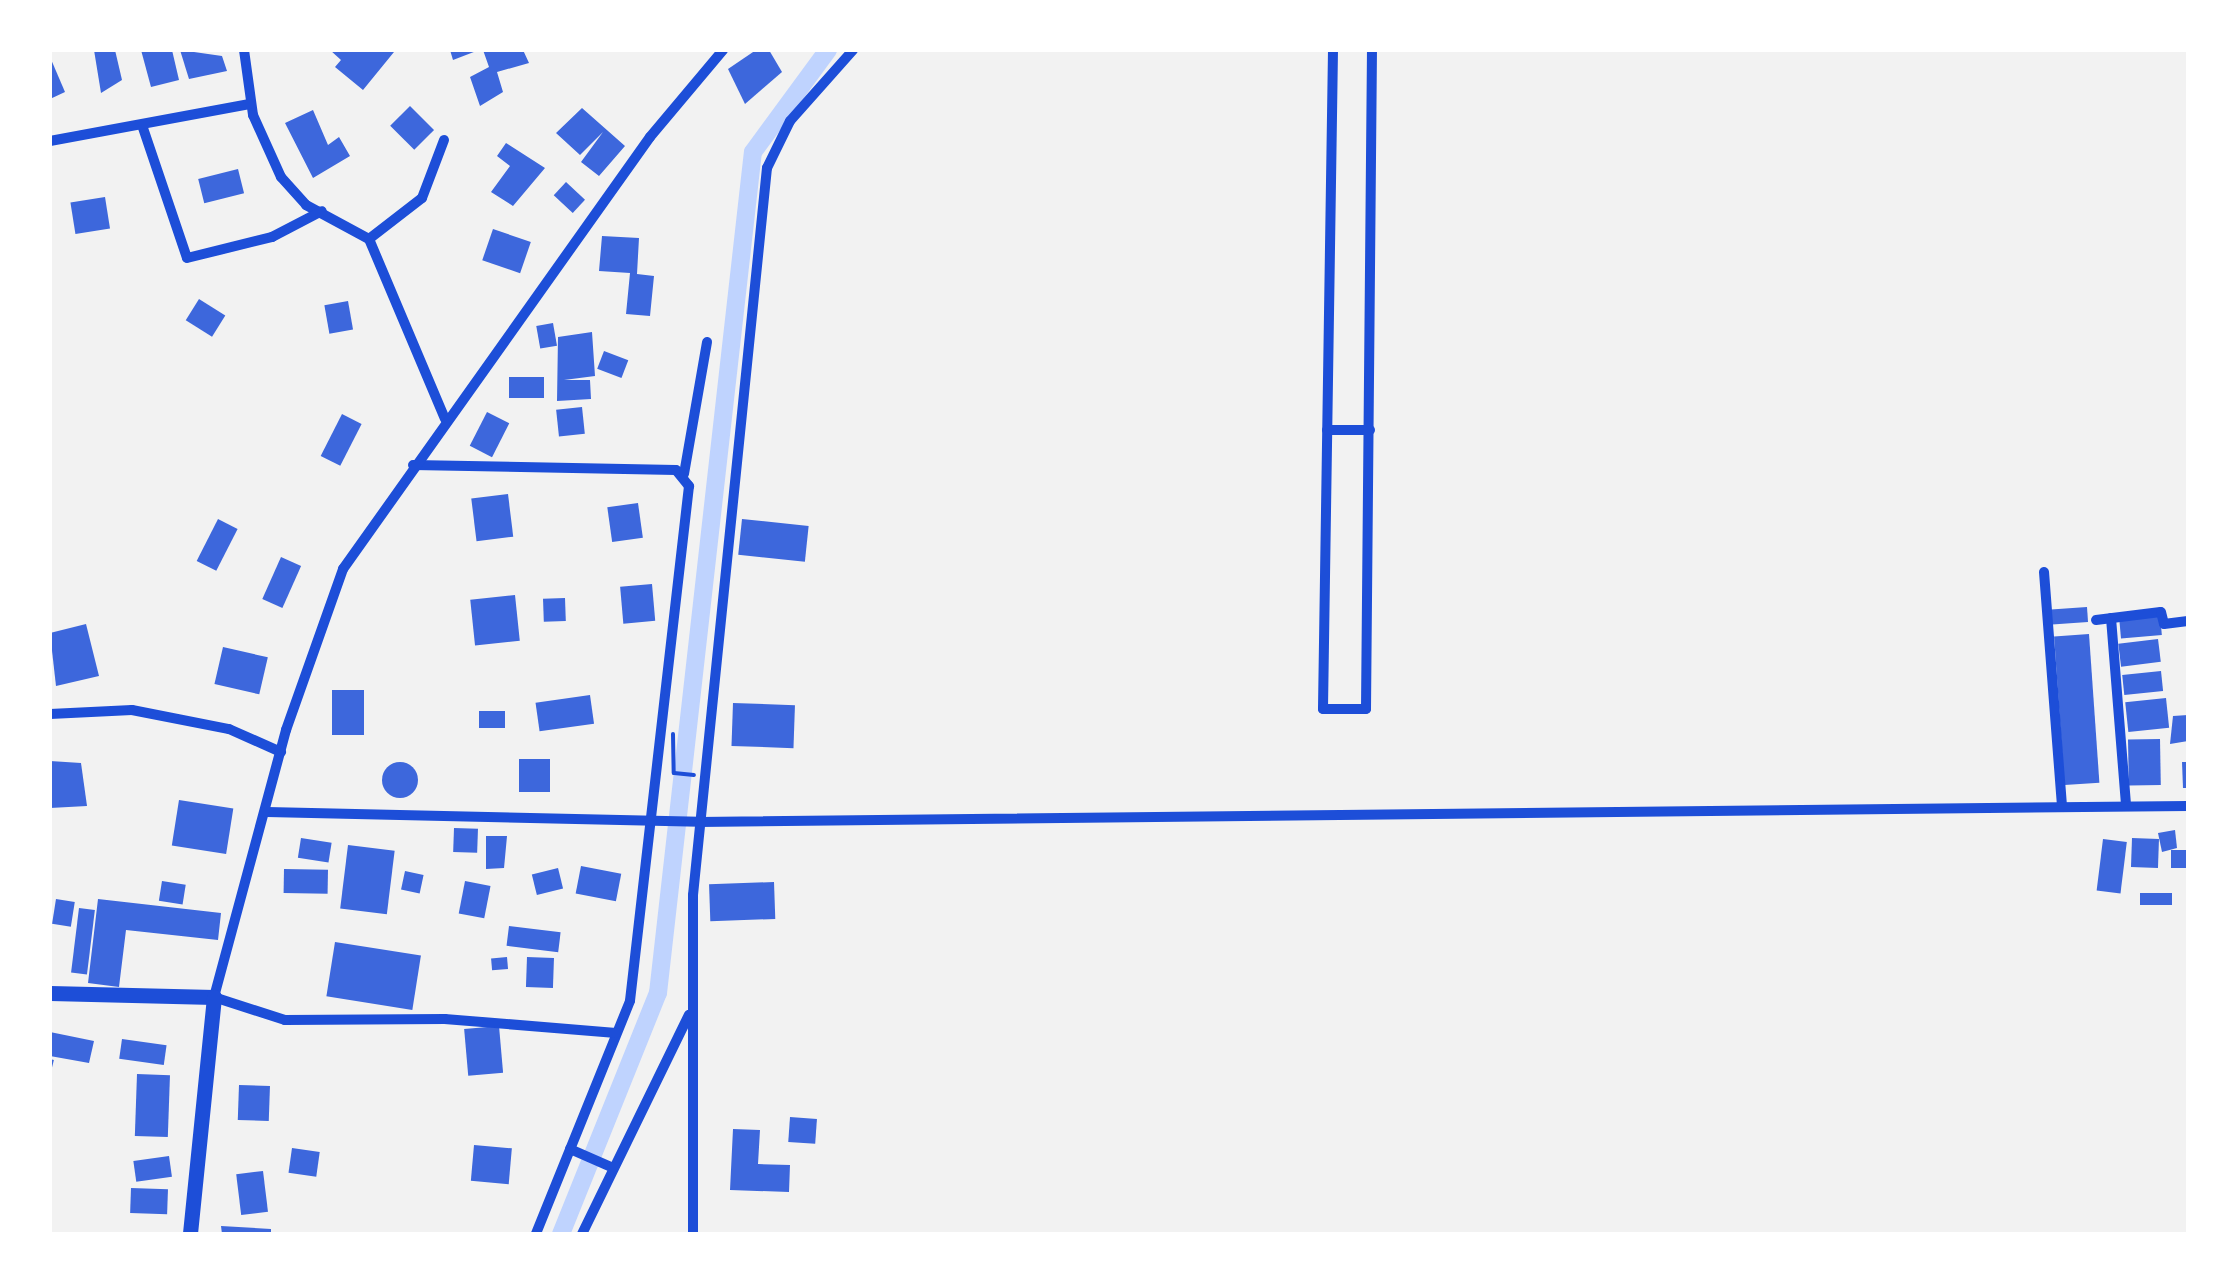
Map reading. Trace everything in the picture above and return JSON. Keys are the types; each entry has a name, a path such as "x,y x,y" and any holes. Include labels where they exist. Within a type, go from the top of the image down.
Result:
{"main road":[{"path":"50,993 214,997 190,1234"}],"street":[{"path":"244,50 250,104 282,177 322,211 368,239 445,418"},
{"path":"710,50 711,64"},
{"path":"616,1034 445,1020 284,1020 214,997 281,752 343,570 445,418 723,50"},
{"path":"693,1234 693,821 767,168 790,120 852,50"},
{"path":"1332,50 1323,709 1366,710 1372,50"},
{"path":"50,141 250,104"},
{"path":"142,126 187,258 272,237 322,211"},
{"path":"368,239 422,198 444,140"},
{"path":"536,1234 574,1150 630,1001 689,497 684,474 707,342"},
{"path":"1327,430 1370,430"},
{"path":"413,465 684,474"},
{"path":"2044,572 2062,804"},
{"path":"2096,620 2162,612 2164,624 2188,621"},
{"path":"2111,618 2126,805"},
{"path":"50,714 132,710 230,729 281,752"},
{"path":"266,812 693,821 2062,804 2188,806"},
{"path":"582,1234 605,1164 690,1013"},
{"path":"574,1150 605,1164"}],"path":[{"path":"663,733 679,734 674,773 694,775"}],"building":[{"path":"94,50 115,50 122,80 101,93"},
{"path":"141,50 172,50 179,80 151,87"},
{"path":"180,50 222,56 227,71 189,79"},
{"path":"330,50 394,52 363,90 335,67 341,60"},
{"path":"450,50 479,50 453,60"},
{"path":"483,50 523,50 529,63 497,72 503,92 480,106 470,77 489,67"},
{"path":"756,50 769,50 782,72 745,104 728,69"},
{"path":"50,57 65,92 50,99"},
{"path":"410,106 434,130 414,150 390,126"},
{"path":"582,108 625,146 599,176 581,162 603,132 580,155 556,133"},
{"path":"313,110 328,145 339,137 350,156 313,178 285,123"},
{"path":"506,143 545,168 513,206 491,192 510,166 497,156"},
{"path":"238,169 244,193 204,203 198,179"},
{"path":"566,182 585,200 573,213 554,195"},
{"path":"105,197 110,229 75,234 70,202"},
{"path":"493,229 531,242 520,273 482,260"},
{"path":"602,236 639,238 637,274 654,276 650,316 626,314 630,273 599,271"},
{"path":"199,299 225,315 212,337 186,320"},
{"path":"348,301 353,330 329,334 324,305"},
{"path":"553,323 557,346 540,349 536,326"},
{"path":"592,332 595,376 564,380 590,380 591,399 557,401 558,337"},
{"path":"604,351 628,360 621,378 597,369"},
{"path":"509,377 544,377 544,398 509,398"},
{"path":"582,407 585,434 559,437 556,410"},
{"path":"487,412 509,423 492,457 470,446"},
{"path":"342,414 362,424 340,466 321,456"},
{"path":"508,494 513,537 477,541 471,499"},
{"path":"638,503 643,538 612,542 607,507"},
{"path":"218,519 238,529 216,571 197,561"},
{"path":"742,519 809,526 805,562 738,555"},
{"path":"281,557 301,566 282,608 262,599"},
{"path":"652,584 655,621 623,624 620,587"},
{"path":"515,595 520,641 475,645 470,600"},
{"path":"565,598 566,621 544,622 543,599"},
{"path":"2087,607 2088,622 2052,624 2051,610"},
{"path":"2160,614 2162,635 2121,638 2119,618"},
{"path":"86,624 99,676 56,686 50,633"},
{"path":"2089,634 2099,783 2064,785 2054,636"},
{"path":"2158,639 2161,662 2121,667 2118,644"},
{"path":"223,647 268,657 259,694 214,684"},
{"path":"2161,671 2163,691 2124,695 2122,675"},
{"path":"332,690 364,690 364,735 332,735"},
{"path":"590,695 594,724 540,731 536,703"},
{"path":"2166,698 2169,728 2128,732 2125,702"},
{"path":"733,703 795,705 793,748 731,746"},
{"path":"479,711 505,711 505,728 479,728"},
{"path":"2188,715 2188,741 2170,744 2173,716"},
{"path":"2160,739 2161,785 2129,786 2128,740"},
{"path":"519,759 550,759 550,792 519,792"},
{"path":"50,761 81,763 87,806 50,808"},
{"path":"400,762 413,767 418,780 413,793 400,798 387,793 382,780 387,767"},
{"path":"2182,762 2188,762 2188,788 2183,788"},
{"path":"179,800 233,809 226,854 172,845"},
{"path":"454,828 478,829 477,853 453,852"},
{"path":"2175,830 2177,848 2162,852 2158,833"},
{"path":"486,836 507,836 504,868 486,869"},
{"path":"301,838 332,843 328,863 298,858"},
{"path":"2132,838 2159,839 2158,868 2131,867"},
{"path":"2103,839 2127,842 2120,894 2097,891"},
{"path":"348,845 395,851 387,914 340,909"},
{"path":"2171,850 2188,850 2188,868 2171,868"},
{"path":"581,866 621,874 616,901 576,893"},
{"path":"558,868 563,888 537,895 532,875"},
{"path":"284,869 328,870 328,894 284,893"},
{"path":"405,871 424,875 420,894 401,890"},
{"path":"162,881 186,885 183,905 159,901"},
{"path":"465,881 491,886 484,918 459,913"},
{"path":"774,882 775,919 710,921 709,884"},
{"path":"2140,893 2172,893 2172,905 2140,905"},
{"path":"56,899 75,902 71,927 52,924"},
{"path":"98,899 221,913 218,940 126,930 119,987 88,983"},
{"path":"79,908 95,910 87,974 71,973"},
{"path":"509,926 561,932 558,952 507,946"},
{"path":"335,942 421,956 412,1010 326,996"},
{"path":"507,957 508,969 492,970 491,958"},
{"path":"527,957 554,958 553,988 526,987"},
{"path":"499,1026 503,1073 468,1076 464,1029"},
{"path":"50,1032 94,1041 89,1063 50,1056"},
{"path":"122,1039 167,1045 164,1065 119,1059"},
{"path":"137,1074 170,1075 168,1137 135,1136"},
{"path":"239,1085 270,1086 269,1121 238,1120"},
{"path":"790,1117 817,1119 815,1144 788,1142"},
{"path":"733,1129 760,1130 758,1164 790,1165 789,1192 730,1190"},
{"path":"474,1145 512,1148 509,1184 471,1181"},
{"path":"292,1148 320,1152 316,1177 289,1173"},
{"path":"169,1156 172,1177 136,1182 133,1161"},
{"path":"263,1171 268,1212 241,1215 236,1174"},
{"path":"131,1188 168,1189 167,1214 130,1213"},
{"path":"221,1226 271,1229 271,1234 222,1234"}],"waterway":[{"path":"561,1234 658,993 753,152 828,50"}]}
